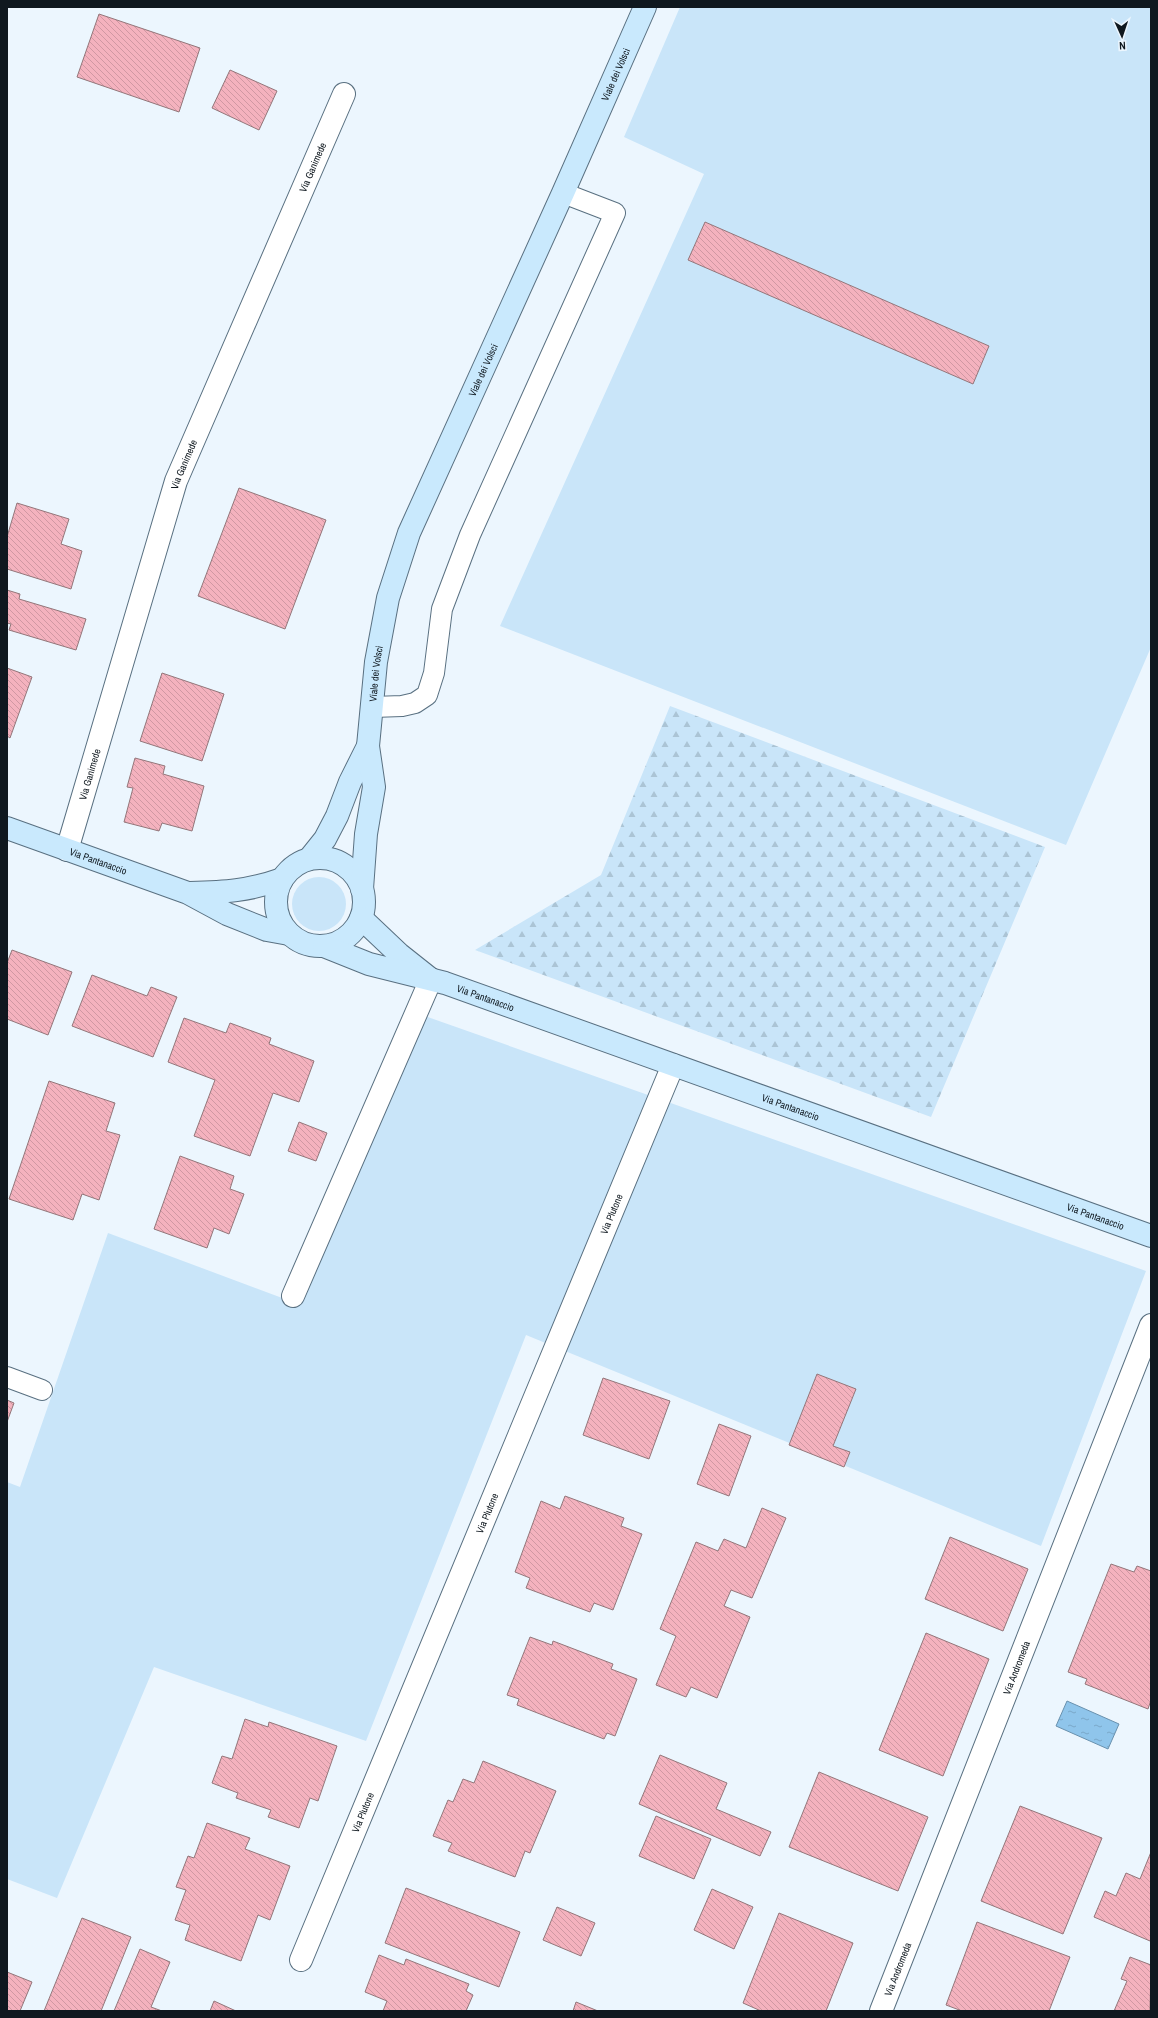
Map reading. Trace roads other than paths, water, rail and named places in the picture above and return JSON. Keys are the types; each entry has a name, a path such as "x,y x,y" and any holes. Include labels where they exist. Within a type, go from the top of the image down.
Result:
{"street":[{"name":"Viale dei Volsci","path":"362,889 366,834 374,787 368,746 373,708 376,662 388,598 408,533 563,193 645,7"},
{"name":"Via Ganimede","path":"66,850 176,481 344,94"},
{"name":"Viale dei Volsci","path":"310,859 325,839 337,816 350,782 368,746"},
{"name":"Via Pantanaccio","path":"7,828 188,893 227,914 267,930 289,934"},
{"path":"323,858 336,861 347,867 356,878 362,889 364,904 361,918 355,929 336,943 324,946 305,944 289,934 280,922 275,908 276,893 282,879 289,870 310,859 323,858"},
{"name":"Via Pantanaccio","path":"188,893 236,891 256,888 282,879"},
{"name":"Via Pantanaccio","path":"361,918 394,950 431,979"},
{"name":"Via Pantanaccio","path":"324,946 369,964 409,976 431,979 1151,1236"},
{"path":"293,1296 431,979"},
{"name":"Via Plutone","path":"301,1960 673,1065"},
{"name":"Via Andromeda","path":"881,2011 1151,1325"}],"lane":[{"path":"373,708 415,703 427,695 434,673 442,609 470,535 615,213 563,193"},
{"path":"7,1377 42,1390"}],"water":[{"path":"1067,1701 1119,1724 1108,1749 1056,1726"}]}
